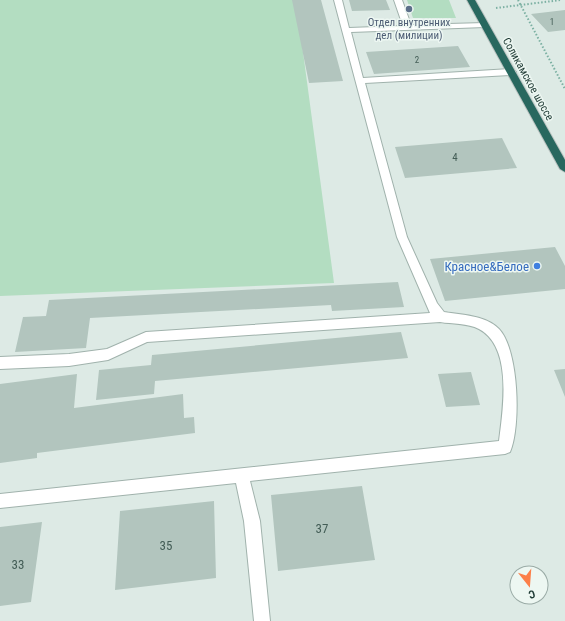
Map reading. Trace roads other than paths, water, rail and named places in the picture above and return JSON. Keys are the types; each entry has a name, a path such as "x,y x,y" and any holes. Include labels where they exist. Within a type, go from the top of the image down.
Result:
{"highway":[{"name":"Соликамское шоссе","path":"471,0 565,168"}],"lane":[{"path":"338,0 402,237 432,306 440,317"},
{"path":"398,0 408,28"},
{"path":"346,30 485,25"},
{"path":"360,81 512,72"},
{"path":"0,363 69,360 108,354 146,338 440,317 483,325 499,336 509,369 510,402 505,447 0,501"},
{"path":"242,476 252,521 262,621"}],"place":[{"name":"Отдел внутренних дел (милиции)","path":"409,9"},
{"name":"Красное&Белое","path":"537,266"}]}
